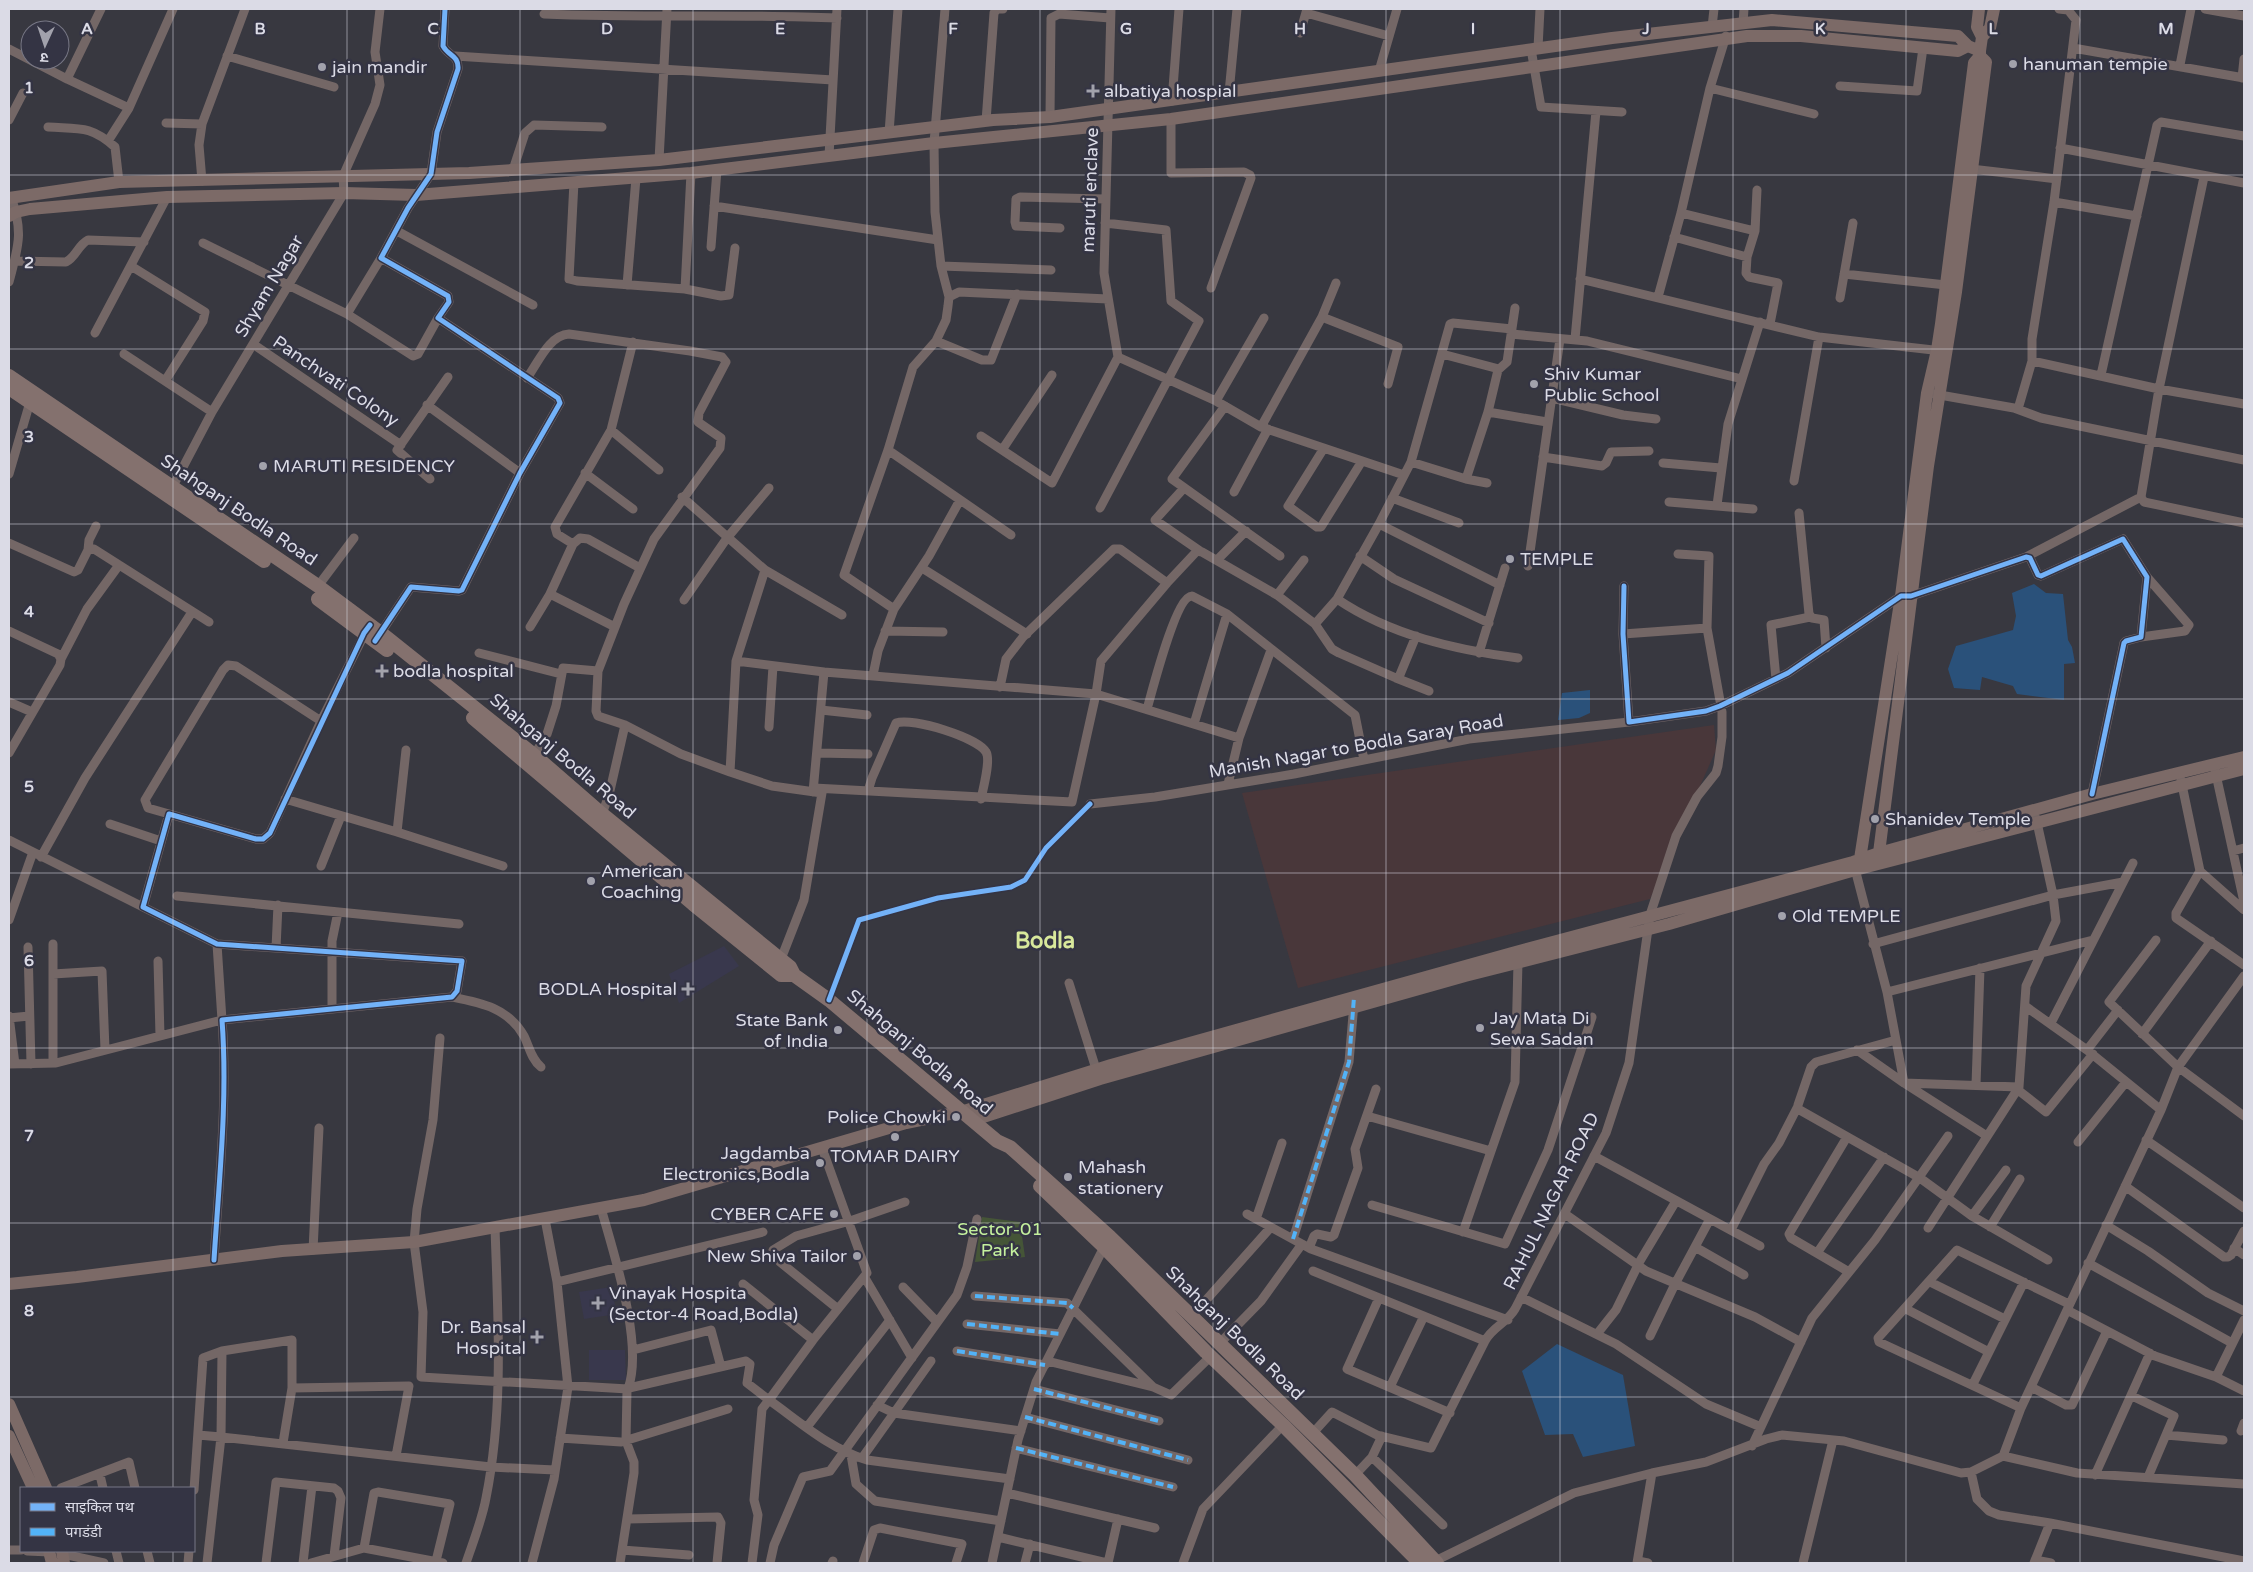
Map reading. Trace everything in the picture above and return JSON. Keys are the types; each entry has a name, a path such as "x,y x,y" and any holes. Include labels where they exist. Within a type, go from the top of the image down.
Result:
{"main road":[{"path":"1979,9 1977,27 1982,37"},
{"path":"1856,864 1941,396 1946,285 1974,63 1976,51 1982,37 1990,28 1994,9"},
{"path":"10,198 119,182 431,174 659,160 986,121 1050,117 1535,49 1772,20 1958,36 1986,62 1942,351 1927,393 1879,853"},
{"path":"1851,42 1852,26"},
{"path":"12,214 167,197 344,193 416,195 691,173 934,143 1171,120 1747,36 1801,36 1851,42 1976,51"},
{"name":"Shahganj Bodla Road","path":"9,376 170,492"},
{"path":"9,388 170,492 297,578 372,633 693,904 781,975 794,975"},
{"name":"Shahganj Bodla Road","path":"297,578 318,586 372,633 534,755 602,814 781,959 790,967 794,975 829,1000 997,1141 1010,1147 1107,1242 1191,1316 1355,1475 1436,1562"},
{"path":"2215,771 2244,758"},
{"path":"9,1284 282,1251 414,1242 644,1200 906,1123 969,1116 1128,1071 1650,915 1856,864 2180,779 2215,771 2244,769"},
{"path":"969,1116 1096,1070 1649,929 1856,864 1879,853 2036,817 2092,794 2180,779"},
{"name":"Shahganj Bodla Road","path":"1107,1242 1210,1357 1283,1425 1420,1563"},
{"path":"1240,1385 1250,1374"},
{"path":"9,1404 46,1487"},
{"path":"9,1436 33,1487"}],"street":[{"path":"67,79 101,9"},
{"path":"108,141 129,108 173,9"},
{"path":"202,181 199,145 202,124 245,9"},
{"path":"344,193 343,176 375,104 380,84 375,52 380,9"},
{"path":"445,9 443,46 445,50 454,56 664,71 833,80"},
{"path":"889,133 898,9"},
{"path":"894,609 844,575 888,450 913,367 936,341 946,320 949,297 941,266 935,212 934,143 945,9"},
{"path":"986,121 994,14 996,10 1003,9"},
{"path":"1172,101 1179,9"},
{"path":"1229,93 1237,9"},
{"path":"1379,71 1398,9"},
{"path":"1539,9 1535,67 1541,107 1622,112"},
{"path":"1712,27 1714,9"},
{"path":"1743,23 1744,9"},
{"path":"2018,409 2032,362 2032,339 2054,202 2073,48 2074,16 2068,10 2059,9"},
{"path":"2180,65 2192,9"},
{"path":"2205,9 2244,16"},
{"path":"1300,33 1307,11 1389,36"},
{"path":"659,160 667,13"},
{"path":"544,14 837,13 829,156"},
{"path":"1050,117 1051,18 1059,14 1111,13"},
{"name":"maruti enclave","path":"1111,13 1104,273 1118,357"},
{"path":"1658,297 1681,214 1710,88 1728,25"},
{"path":"1840,86 1917,91 1923,48"},
{"path":"2073,48 2180,65 2243,78 2244,59"},
{"path":"9,49 129,108"},
{"path":"227,56 334,87"},
{"path":"347,314 416,195 431,174 437,132 458,69 454,56"},
{"path":"1710,88 1814,114"},
{"path":"9,120 23,93"},
{"path":"1575,339 1596,111"},
{"path":"1171,120 1171,173 1244,172 1250,175 1251,178 1211,288"},
{"path":"2101,375 2157,125 2161,122 2244,136"},
{"path":"166,123 202,124"},
{"path":"513,170 525,133 534,125 602,127"},
{"path":"48,127 92,131 108,141 115,147 119,182"},
{"path":"2060,148 2244,184"},
{"path":"1971,169 2057,179"},
{"path":"710,247 717,170"},
{"path":"685,289 691,173"},
{"path":"2204,177 2159,389 2141,497 2144,502 2244,523"},
{"path":"627,285 636,178"},
{"path":"574,182 569,279 577,282 685,289 729,295 735,248"},
{"path":"1757,190 1755,231 1747,258 1747,276 1778,283 1770,324"},
{"name":"Shyam Nagar","path":"170,492 212,412 344,193"},
{"path":"95,333 167,197"},
{"path":"9,282 20,237 12,214 10,198"},
{"path":"1060,228 1016,226 1014,222 1016,199 1106,199"},
{"path":"2054,202 2137,216"},
{"path":"714,206 938,240"},
{"path":"1681,214 1755,231"},
{"path":"1100,508 1199,321 1170,301 1167,233 1163,229 1105,223"},
{"path":"1840,298 1853,223"},
{"path":"396,231 533,306"},
{"path":"1674,236 1747,258"},
{"path":"15,261 66,262 88,240 144,242"},
{"path":"203,243 347,314 413,356 418,354 449,302 448,296 381,258"},
{"path":"131,266 205,312 204,322 165,381"},
{"path":"941,266 1051,270"},
{"path":"1844,274 1946,285"},
{"path":"1580,279 1819,337 1942,351"},
{"path":"1234,492 1322,317 1336,283"},
{"path":"949,297 959,292 1108,299"},
{"path":"936,341 982,360 991,360 1017,294"},
{"path":"1466,479 1488,412 1499,369 1506,364 1515,308"},
{"path":"1322,317 1398,346 1388,384"},
{"path":"321,721 236,666 228,665 223,670 145,800 148,808 256,839 263,839 270,833 321,721 372,633 411,587 462,590 520,473 560,403 558,398 438,318"},
{"path":"1216,401 1264,318"},
{"path":"1717,505 1728,424 1760,322"},
{"path":"1315,624 1337,599 1411,462 1451,323 1560,339 1575,339 1613,346 1742,379"},
{"path":"527,378 554,339 561,334 576,334 633,342 722,357 726,360 724,369 698,413 698,422 718,434 722,442 720,448 682,497 654,539 640,568 598,671 596,713 682,754 772,786 813,790 868,791 1072,802 1096,694 1101,661 1167,583 1193,555 1200,551"},
{"path":"1794,481 1819,337"},
{"path":"1528,566 1560,339"},
{"path":"573,544 557,534 556,527 611,430 633,342"},
{"name":"Panchvati Colony","path":"253,344 401,444"},
{"path":"124,354 212,412"},
{"path":"1442,354 1499,369"},
{"path":"981,436 1051,484 1118,357 1216,401 1265,428 1404,475"},
{"path":"2032,362 2101,375 2159,389 2244,404"},
{"path":"1002,450 1052,375"},
{"path":"430,480 397,450 448,377"},
{"path":"1927,393 2018,409 2041,418 2244,460"},
{"path":"1552,398 1623,415 1656,419"},
{"path":"9,474 30,402"},
{"path":"428,405 520,473"},
{"path":"1225,406 1172,479 1280,556"},
{"path":"1488,412 1548,422"},
{"path":"611,430 659,470"},
{"path":"1324,448 1288,506 1317,527 1321,527 1362,461"},
{"path":"888,450 1011,536"},
{"path":"1543,457 1602,466 1606,464 1610,452 1650,452"},
{"path":"1411,462 1466,479 1487,483"},
{"path":"1664,464 1721,468"},
{"path":"585,473 633,509"},
{"path":"684,600 727,538 769,488"},
{"path":"1184,488 1156,520 1200,551 1277,595 1315,624 1332,649 1339,654 1429,691"},
{"path":"682,497 765,570 842,615"},
{"name":"Manish Nagar to Bodla Saray Road","path":"1090,804 1155,797 1469,740 1629,722 1721,709 1776,679 1906,596 2026,557 2141,497"},
{"path":"1392,498 1459,524"},
{"path":"873,675 878,651 894,609 922,568 960,500"},
{"path":"1669,502 1753,509"},
{"path":"1799,513 1810,617"},
{"path":"1379,524 1500,585"},
{"path":"9,543 74,572 78,570 88,550 89,540 96,526"},
{"path":"1217,560 1246,531"},
{"path":"318,586 354,538"},
{"path":"530,627 550,594 573,544 580,538 588,538 640,568"},
{"path":"2026,557 2030,558 2038,575 2041,576 2123,539 2147,577 2189,625 2185,631 2126,640 2124,643 2092,794"},
{"path":"1000,687 1006,659 1022,637 1116,548 1167,583"},
{"path":"88,550 94,549 209,622"},
{"name":"RAHUL NAGAR ROAD","path":"1382,1436 1431,1448 1490,1332 1508,1320 1606,1133 1629,1063 1650,915 1676,836 1697,797 1716,773 1718,766 1722,730 1721,709 1707,628 1709,556 1678,554"},
{"path":"1360,556 1394,579 1489,623"},
{"path":"1277,595 1304,560"},
{"path":"60,659 88,609 119,566"},
{"path":"922,568 1027,634"},
{"path":"1479,653 1505,568"},
{"path":"730,772 736,661 765,570"},
{"path":"2142,637 2147,577"},
{"path":"1624,586 1624,634 1629,722"},
{"path":"550,594 615,627"},
{"path":"1147,709 1174,620 1185,599 1192,596 1227,614 1356,715 1364,760"},
{"path":"1337,599 1362,615 1416,636 1479,653 1518,658"},
{"path":"9,920 37,854 192,612"},
{"path":"1194,724 1227,614"},
{"path":"1776,679 1771,625 1810,617 1824,620 1826,648"},
{"path":"1624,634 1707,628"},
{"path":"9,631 58,654 60,659 60,666 9,753"},
{"path":"885,631 943,632"},
{"path":"1396,678 1399,677 1416,636"},
{"path":"1228,784 1239,738 1271,650"},
{"path":"479,653 561,674"},
{"path":"736,661 824,672 1096,694 1239,738"},
{"path":"768,727 773,666"},
{"path":"534,755 547,734 556,706 561,674 564,668 598,671"},
{"path":"813,790 824,672"},
{"path":"9,702 32,712"},
{"path":"820,710 867,715"},
{"path":"868,791 896,723 913,721 932,725 980,745 986,751 988,758 981,798"},
{"path":"602,814 609,795 624,725"},
{"path":"397,832 406,750"},
{"path":"817,753 868,754"},
{"path":"2215,771 2244,902"},
{"path":"2180,779 2200,871 2244,910"},
{"path":"781,959 804,900 822,793 813,790"},
{"path":"285,800 397,832 503,866"},
{"path":"143,907 169,814"},
{"path":"321,866 341,816"},
{"path":"1928,1228 2019,1089 2026,986 2055,928 2056,921 2054,895 2036,817"},
{"path":"110,824 161,841"},
{"path":"9,840 217,944 462,961 457,991 452,997"},
{"path":"2233,851 2244,848"},
{"path":"2051,1023 2134,863"},
{"path":"1856,864 1873,944 1887,992 1904,1083"},
{"path":"2200,871 2176,916 2180,922 2212,941 2244,965"},
{"path":"1873,944 2054,895 2123,882"},
{"path":"177,896 459,924"},
{"path":"276,948 278,905"},
{"path":"332,1008 333,935 338,912"},
{"path":"1887,992 2093,940"},
{"path":"2156,940 2109,1002 2178,1067 2244,1116"},
{"path":"2142,1034 2212,941"},
{"path":"54,944 53,1061 56,1063"},
{"path":"214,1260 225,1053 217,944"},
{"path":"28,947 31,1064"},
{"path":"158,961 160,1036"},
{"path":"1463,1232 1516,1075 1518,962"},
{"path":"1976,1085 1980,968"},
{"path":"53,974 102,971 105,1050"},
{"path":"2003,1456 2021,1408 2161,1110 2178,1067 2244,976"},
{"path":"1069,983 1096,1070"},
{"path":"29,1016 9,1017 12,1064 56,1063 222,1020 452,997 487,1005 508,1016 519,1029 536,1062 541,1067"},
{"path":"1219,1344 1261,1301 1302,1244 1349,1062 1354,1003"},
{"path":"2025,1006 2090,1052 2161,1110"},
{"path":"1904,1083 1976,1085 2019,1089 2046,1112 2118,1010"},
{"path":"1372,1205 1505,1244 1548,1150 1592,1017"},
{"path":"440,1038 433,1120 417,1209 414,1242 423,1312 420,1376 500,1380 568,1387 628,1389 748,1362 751,1365 747,1376 747,1383 807,1427 847,1453 862,1458 1010,1480"},
{"path":"1731,1230 1764,1164 1779,1143 1798,1106 1814,1064 1896,1040"},
{"path":"1857,1050 1904,1083 1988,1136"},
{"path":"2078,1142 2126,1082"},
{"path":"1302,1244 1317,1234 1331,1237 1334,1235 1358,1168 1354,1152 1376,1089"},
{"path":"1798,1106 1799,1110 1920,1178 1972,1216 2048,1260"},
{"path":"1367,1116 1491,1151"},
{"path":"313,1250 319,1128"},
{"path":"1752,1446 1812,1318 1875,1240 1948,1136"},
{"path":"1848,1137 1789,1231 1791,1238 1849,1272"},
{"path":"2146,1140 2244,1208"},
{"path":"1256,1219 1282,1143"},
{"path":"752,1563 758,1515 754,1500 762,1408 813,1340 865,1278 867,1268 822,1148"},
{"path":"1594,1156 1760,1246"},
{"path":"1817,1253 1884,1157"},
{"path":"1972,1216 2006,1170"},
{"path":"1990,1227 2020,1179"},
{"path":"2125,1186 2224,1257 2230,1256 2244,1231"},
{"path":"1597,1334 1616,1310 1638,1266 1676,1201"},
{"path":"838,1309 802,1281 772,1252 774,1248 796,1236 850,1221 905,1202"},
{"path":"601,1208 617,1268 634,1350 628,1389 626,1441 634,1462 634,1473 620,1563"},
{"path":"1247,1214 1302,1244 1508,1320"},
{"path":"1565,1214 1638,1266 1675,1284 1755,1317 1800,1342"},
{"path":"770,1563 774,1545 803,1477 829,1472 847,1453 878,1405 957,1295 964,1279 977,1218"},
{"path":"532,1563 556,1470 568,1387 557,1282 545,1219"},
{"path":"1650,1336 1710,1219"},
{"path":"2106,1225 2148,1250 2208,1293 2244,1311"},
{"path":"1191,1316 1271,1227"},
{"path":"466,1563 486,1500 492,1467 500,1380 495,1228"},
{"path":"557,1282 763,1232"},
{"path":"992,1563 1016,1448 1034,1389 1107,1242"},
{"path":"1695,1247 1744,1275"},
{"path":"2234,1248 2244,1255"},
{"path":"2021,1408 1880,1342 1879,1337 1957,1250 2024,1282 2107,1331 2150,1353 2216,1377 2244,1390"},
{"path":"2088,1264 2232,1343"},
{"path":"1313,1271 1485,1342"},
{"path":"865,1278 912,1358"},
{"path":"1930,1282 2006,1319"},
{"path":"1973,1384 2024,1282"},
{"path":"742,1284 813,1340"},
{"path":"903,1287 937,1322"},
{"path":"975,1296 1067,1303 1152,1387"},
{"path":"1521,1296 1616,1344 1706,1404 1761,1427"},
{"path":"1379,1298 1347,1369 1450,1413"},
{"path":"1906,1309 1989,1352"},
{"path":"1390,1387 1424,1316"},
{"path":"807,1427 890,1320"},
{"path":"2216,1377 2244,1320"},
{"path":"967,1324 1060,1334"},
{"path":"634,1350 711,1330 721,1367"},
{"path":"2031,1387 2066,1405 2072,1405 2107,1331"},
{"path":"194,1487 203,1358 222,1351 292,1340 292,1388 282,1443"},
{"path":"207,1563 221,1437 222,1351"},
{"path":"957,1351 1046,1363 1152,1387 1168,1395 1173,1395 1210,1357"},
{"path":"2094,1475 2132,1396 2150,1353"},
{"path":"862,1458 931,1361"},
{"path":"292,1388 409,1386 396,1456"},
{"path":"1034,1389 1159,1421"},
{"path":"2132,1396 2174,1416 2148,1478"},
{"path":"878,1405 894,1413 1021,1431"},
{"path":"560,1438 615,1443 728,1409"},
{"path":"1312,1434 1332,1412 1382,1436 1372,1457 1355,1475"},
{"path":"1025,1417 1188,1460"},
{"path":"1183,1563 1203,1509 1283,1425"},
{"path":"198,1435 492,1467 556,1470"},
{"path":"1436,1562 1574,1493 1652,1473 1706,1462 1752,1446 1766,1439 1782,1435 1844,1441 1961,1473 1971,1472 2003,1456 2094,1475 2244,1484"},
{"path":"2166,1435 2222,1440"},
{"path":"1803,1563 1833,1440"},
{"path":"1016,1448 1173,1487"},
{"path":"847,1453 856,1484 875,1501 1001,1521"},
{"path":"1372,1457 1443,1525"},
{"path":"64,1487 100,1475 129,1462 135,1487"},
{"path":"1971,1472 1978,1499 1989,1511 2011,1518 2050,1523 2244,1561"},
{"path":"1648,1563 1638,1562 1652,1473"},
{"path":"100,1475 103,1487"},
{"path":"266,1563 276,1482 334,1488 340,1493 334,1556"},
{"path":"303,1563 312,1486"},
{"path":"311,1563 364,1548 439,1562 451,1507 446,1502 376,1492 373,1496 364,1548"},
{"path":"1007,1493 1155,1528"},
{"path":"628,1519 718,1517 721,1523 717,1563"},
{"path":"998,1537 1107,1563 1118,1519"},
{"path":"2050,1523 2035,1562 2051,1563"},
{"path":"863,1563 874,1530 880,1528 962,1544 956,1563"},
{"path":"1025,1563 1030,1544"},
{"path":"622,1550 689,1555"},
{"path":"33,1552 104,1563"},
{"path":"2202,1563 2204,1554"}],"shaded area":[{"path":"1714,725 1716,750 1650,899 1298,988 1242,793"},
{"name":"BODLA Hospital","path":"724,946 739,966 679,1003 669,974"},
{"name":"Vinayak Hospita (Sector-4 Road,Bodla)","path":"611,1287 617,1314 584,1319 579,1292"},
{"path":"589,1350 625,1350 626,1380 589,1380"}],"green space":[{"name":"Sector-01 Park","path":"982,1217 1020,1222 1025,1257 975,1262"}],"water":[{"path":"2034,584 2046,593 2063,594 2068,640 2072,647 2075,663 2064,664 2064,700 2017,694 2013,686 1982,677 1980,690 1954,688 1948,669 1956,646 2013,630 2016,616 2012,593"},
{"path":"1590,690 1590,713 1579,718 1558,720 1562,693"},
{"path":"1557,1344 1623,1375 1635,1446 1583,1457 1573,1434 1545,1435 1522,1371"}],"marked path":[{"path":"1293,1239 1349,1062 1354,997"},
{"path":"975,1296 1067,1303 1073,1308"},
{"path":"967,1324 1060,1334"},
{"path":"957,1351 1045,1365"},
{"path":"1034,1389 1159,1421"},
{"path":"1025,1417 1188,1460"},
{"path":"1016,1448 1173,1487"}],"cycle path":[{"path":"375,641 411,587 462,590 520,473 560,403 558,398 438,318 449,302 448,296 381,258 408,208 431,174 437,132 458,69 457,61 443,46 445,9"},
{"path":"1624,586 1623,634 1629,722 1706,711 1720,706 1788,673 1901,596 1911,596 2026,557 2030,558 2038,575 2041,576 2123,539 2147,577 2141,637 2124,643 2092,794"},
{"path":"214,1260 223,1110 224,1050 222,1020 452,997 457,991 462,961 217,944 143,907 169,814 256,839 263,839 270,833 364,633 370,625"},
{"path":"829,1000 859,920 938,898 1011,887 1025,880 1046,848 1090,804"}],"place":[{"name":"hanuman tempie","path":"2013,64"},
{"name":"jain mandir","path":"322,67"},
{"name":"albatiya hospial","path":"1093,91"},
{"name":"Shiv Kumar Public School","path":"1534,384"},
{"name":"MARUTI RESIDENCY","path":"263,466"},
{"name":"TEMPLE","path":"1510,559"},
{"name":"bodla hospital","path":"382,671"},
{"name":"Shanidev Temple","path":"1875,819"},
{"name":"American Coaching","path":"591,881"},
{"name":"Old TEMPLE","path":"1782,916"},
{"name":"BODLA Hospital","path":"688,989"},
{"name":"Jay Mata Di Sewa Sadan","path":"1480,1028"},
{"name":"State Bank of India","path":"838,1030"},
{"name":"Police Chowki","path":"956,1117"},
{"name":"TOMAR DAIRY","path":"895,1137"},
{"name":"Jagdamba Electronics,Bodla","path":"820,1163"},
{"name":"Mahash stationery","path":"1068,1177"},
{"name":"CYBER CAFE","path":"834,1214"},
{"name":"New Shiva Tailor","path":"857,1256"},
{"name":"Vinayak Hospita (Sector-4 Road,Bodla)","path":"598,1303"},
{"name":"Dr. Bansal Hospital","path":"537,1337"}],"district":[{"name":"Bodla","path":"1045,941"}]}
